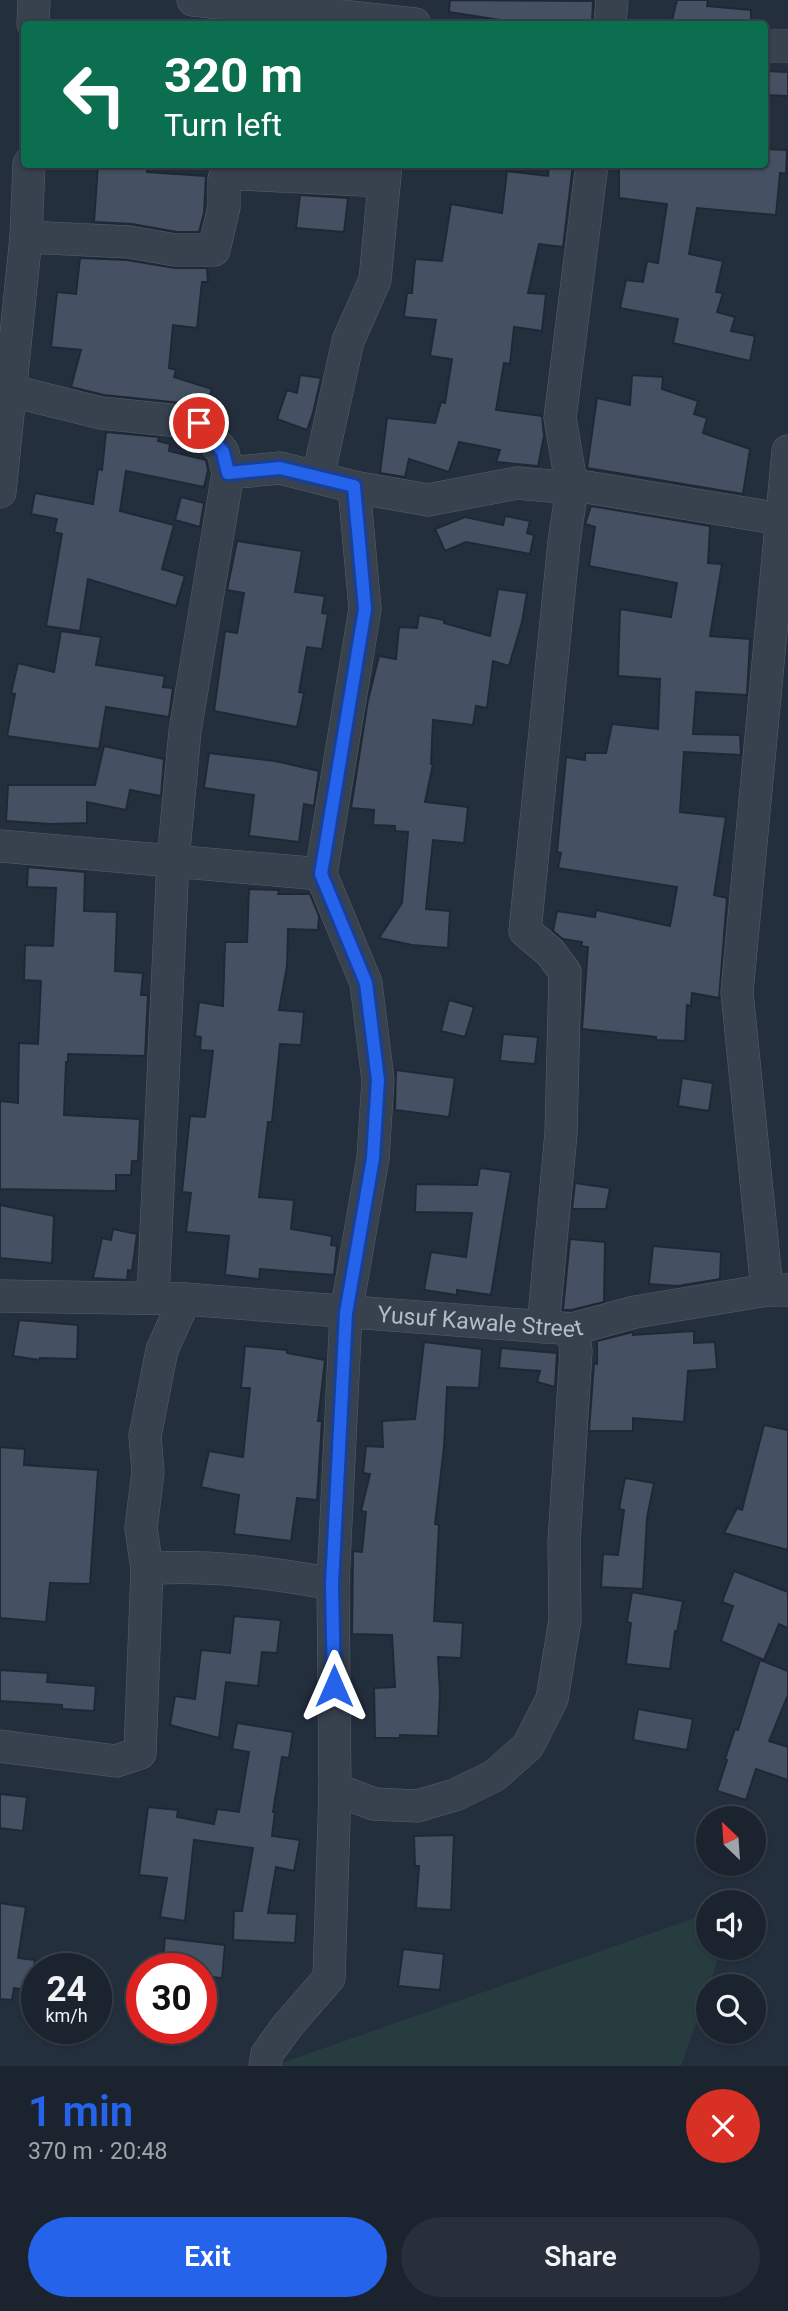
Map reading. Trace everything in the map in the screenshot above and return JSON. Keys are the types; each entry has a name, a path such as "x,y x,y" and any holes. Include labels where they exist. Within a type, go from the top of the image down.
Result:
{"street":[{"path":"33,21 34,0"},
{"path":"193,0 404,18"},
{"path":"610,21 612,0"},
{"path":"768,46 788,46"},
{"path":"0,492 6,388 26,237 29,168"},
{"path":"335,1789 374,1804 417,1806 455,1795 494,1776 528,1746 552,1699 565,1620 564,1542 576,1351 558,1328 565,972 550,952 525,931 564,542 572,488 560,418 591,168"},
{"path":"26,237 130,242 175,250 214,250 224,207 224,179 241,174 385,173 375,280 348,341 318,477"},
{"path":"6,388 101,413 199,423 223,452 228,473 185,731 173,861 153,1297"},
{"path":"778,1290 737,992 788,451"},
{"path":"228,473 280,468 428,500 517,483 586,487 781,519"},
{"path":"265,2066 267,2054 288,2025 330,1978 335,1789 332,1584 346,1313 373,1158 378,1080 366,983 321,874 365,609 354,486"},
{"path":"0,846 321,874"},
{"name":"Yusuf Kawale Street","path":"0,1296 153,1297 558,1328 635,1312 778,1290"},
{"path":"0,1746 116,1760 140,1753 147,1569 141,1528 148,1472 145,1436 162,1350 185,1299"},
{"path":"147,1569 183,1566 267,1572 332,1584"}],"green space":[{"path":"696,1918 696,1960 718,1960 713,1974 696,1974 696,2023 681,2066 273,2066"}],"building":[{"path":"450,0 593,1 592,21 506,21 449,12"},
{"path":"677,0 708,0 707,6 751,10 751,21 672,21"},
{"path":"768,71 788,72 788,96 768,95"},
{"path":"768,149 787,150 786,174 780,173 776,215 697,208 689,254 723,261 716,292 723,293 717,312 735,317 731,331 755,336 750,361 673,343 678,319 620,308 626,280 643,282 647,261 658,263 667,204 619,198 619,168 768,168"},
{"path":"98,168 147,168 147,172 206,176 204,213 199,232 94,222"},
{"path":"549,168 573,168 563,247 539,244 528,293 546,294 542,331 514,327 510,364 504,363 496,410 542,416 544,436 538,466 496,462 500,450 459,442 449,472 409,459 405,477 380,473 387,418 435,423 441,402 445,403 452,359 430,356 436,320 404,317 407,293 412,293 415,259 442,261 451,204 502,213 507,171 548,176"},
{"path":"300,195 348,198 344,232 296,228"},
{"path":"80,258 127,260 175,268 207,268 208,282 202,282 197,328 173,325 169,368 176,370 174,377 212,389 206,407 104,395 71,387 81,350 51,347 57,292 76,294"},
{"path":"300,375 321,378 307,430 277,419 287,390 297,393"},
{"path":"632,375 663,377 662,389 698,401 694,414 707,418 703,433 750,449 743,494 587,468 597,398 630,405"},
{"path":"106,432 159,437 158,441 170,444 169,451 206,460 208,470 204,487 126,471 120,511 174,525 162,569 185,576 176,606 88,579 80,631 46,626 62,534 54,532 57,519 31,514 35,493 93,504 98,469 102,470"},
{"path":"181,497 204,503 200,527 175,520"},
{"path":"591,506 710,526 708,563 722,564 710,636 750,639 747,695 696,692 693,734 740,735 741,755 684,752 680,812 726,817 714,895 727,898 719,998 692,993 691,1006 687,1005 685,1041 656,1040 656,1037 582,1029 588,947 581,946 582,942 563,939 553,931 557,911 595,917 596,910 670,926 677,887 558,868 561,853 557,852 566,757 585,760 585,753 606,753 612,724 658,729 660,679 618,676 620,609 671,617 677,583 589,566 595,527 585,524"},
{"path":"505,516 530,521 527,533 534,535 530,554 466,542 445,551 435,529 465,517 503,525"},
{"path":"237,541 302,551 295,592 325,596 322,613 328,614 322,649 307,647 299,692 304,693 297,727 214,711 225,631 237,633 244,593 227,590"},
{"path":"498,589 527,593 509,666 493,661 487,708 476,706 473,725 433,720 433,764 425,802 468,807 464,843 433,840 426,909 450,911 448,948 412,945 379,938 402,903 408,832 395,831 395,826 373,825 374,810 351,808 368,700 379,656 396,659 399,627 417,628 419,615 444,620 444,623 490,636"},
{"path":"61,631 101,637 96,665 165,676 163,687 173,688 169,717 106,707 99,749 7,736 15,694 11,693 18,663 54,672"},
{"path":"104,746 164,759 161,796 130,790 126,810 87,802 87,823 6,821 8,785 95,785"},
{"path":"209,753 275,761 319,771 314,806 304,804 299,842 249,836 254,795 204,788"},
{"path":"28,867 85,872 84,911 117,912 115,971 143,973 141,995 148,995 145,1056 68,1054 66,1062 64,1115 140,1119 138,1161 132,1161 131,1175 116,1175 116,1191 0,1189 0,1101 18,1103 19,1043 38,1044 41,981 24,980 25,945 53,946 56,888 27,887"},
{"path":"249,889 279,890 278,894 310,894 319,916 318,930 288,929 287,966 279,1010 304,1012 301,1045 280,1044 272,1122 268,1122 259,1197 294,1200 291,1229 332,1236 331,1245 337,1246 334,1275 260,1269 259,1279 225,1275 229,1236 186,1232 191,1193 182,1192 190,1116 205,1117 213,1051 200,1050 201,1037 195,1036 199,1002 223,1006 225,942 247,942"},
{"path":"449,1000 474,1007 465,1037 441,1031"},
{"path":"503,1034 538,1037 535,1064 500,1061"},
{"path":"396,1070 455,1078 449,1117 395,1110"},
{"path":"682,1078 713,1083 709,1111 678,1106"},
{"path":"480,1168 511,1172 491,1295 457,1290 457,1295 424,1290 431,1252 466,1257 472,1213 415,1212 416,1184 477,1185"},
{"path":"575,1183 610,1188 606,1209 572,1209"},
{"path":"0,1205 54,1216 52,1263 0,1258"},
{"path":"113,1229 137,1234 132,1271 128,1270 127,1280 93,1278 102,1238 111,1240"},
{"path":"570,1239 605,1242 604,1302 563,1310"},
{"path":"653,1246 721,1252 720,1279 678,1286 649,1284"},
{"path":"19,1320 78,1325 77,1359 40,1360 13,1356"},
{"path":"694,1331 694,1343 715,1342 717,1369 688,1371 684,1422 633,1418 633,1431 589,1431 597,1341 633,1332 633,1335"},
{"path":"424,1342 482,1349 479,1388 447,1387 444,1447 435,1524 439,1525 434,1621 463,1623 461,1658 438,1657 438,1736 400,1735 400,1738 375,1738 374,1688 395,1687 392,1635 352,1634 353,1551 362,1552 366,1512 361,1511 370,1474 363,1473 366,1446 383,1447 382,1421 415,1419"},
{"path":"245,1346 287,1350 287,1353 325,1360 318,1421 322,1421 317,1500 297,1498 291,1541 234,1534 239,1495 201,1487 209,1451 243,1457 250,1388 241,1388"},
{"path":"501,1348 557,1353 555,1387 537,1382 540,1371 499,1368"},
{"path":"764,1425 788,1430 788,1550 724,1533 737,1508 742,1510"},
{"path":"0,1447 25,1449 24,1465 98,1470 90,1584 50,1583 46,1622 0,1618"},
{"path":"625,1478 654,1483 647,1518 643,1589 601,1587 603,1554 618,1555 624,1510 619,1509"},
{"path":"734,1571 788,1592 788,1628 779,1624 764,1660 721,1641 733,1606 722,1602"},
{"path":"632,1592 683,1601 677,1632 675,1631 670,1669 626,1664 631,1623 627,1622"},
{"path":"234,1616 281,1620 277,1653 262,1652 258,1686 226,1682 219,1738 170,1725 175,1696 195,1699 201,1650 230,1653"},
{"path":"760,1660 788,1671 788,1695 769,1741 788,1747 788,1780 756,1769 746,1800 717,1791 727,1760 725,1759 735,1729 738,1730"},
{"path":"0,1670 48,1673 47,1682 96,1686 94,1711 62,1709 62,1705 0,1701"},
{"path":"638,1709 693,1719 687,1750 633,1740"},
{"path":"237,1723 293,1732 289,1758 282,1757 272,1836 300,1840 294,1871 276,1867 268,1913 297,1914 295,1943 233,1940 234,1911 242,1911 253,1848 194,1840 185,1921 160,1917 167,1878 139,1875 148,1807 178,1810 177,1817 214,1824 217,1809 239,1812 249,1752 232,1749"},
{"path":"0,1794 27,1797 23,1831 0,1828"},
{"path":"454,1835 451,1910 416,1908 419,1866 415,1866 414,1836"},
{"path":"0,1903 26,1907 18,1958 21,1958 21,1989 14,1988 12,2000 0,1999"},
{"path":"165,1938 225,1945 222,1978 217,1978 217,1953 164,1953"},
{"path":"403,1949 444,1954 440,1990 398,1986"}],"route":[{"path":"199,423 223,452 228,473 280,468 354,486 365,609 321,874 366,983 378,1080 373,1158 346,1313 332,1584 334,1686"}]}
